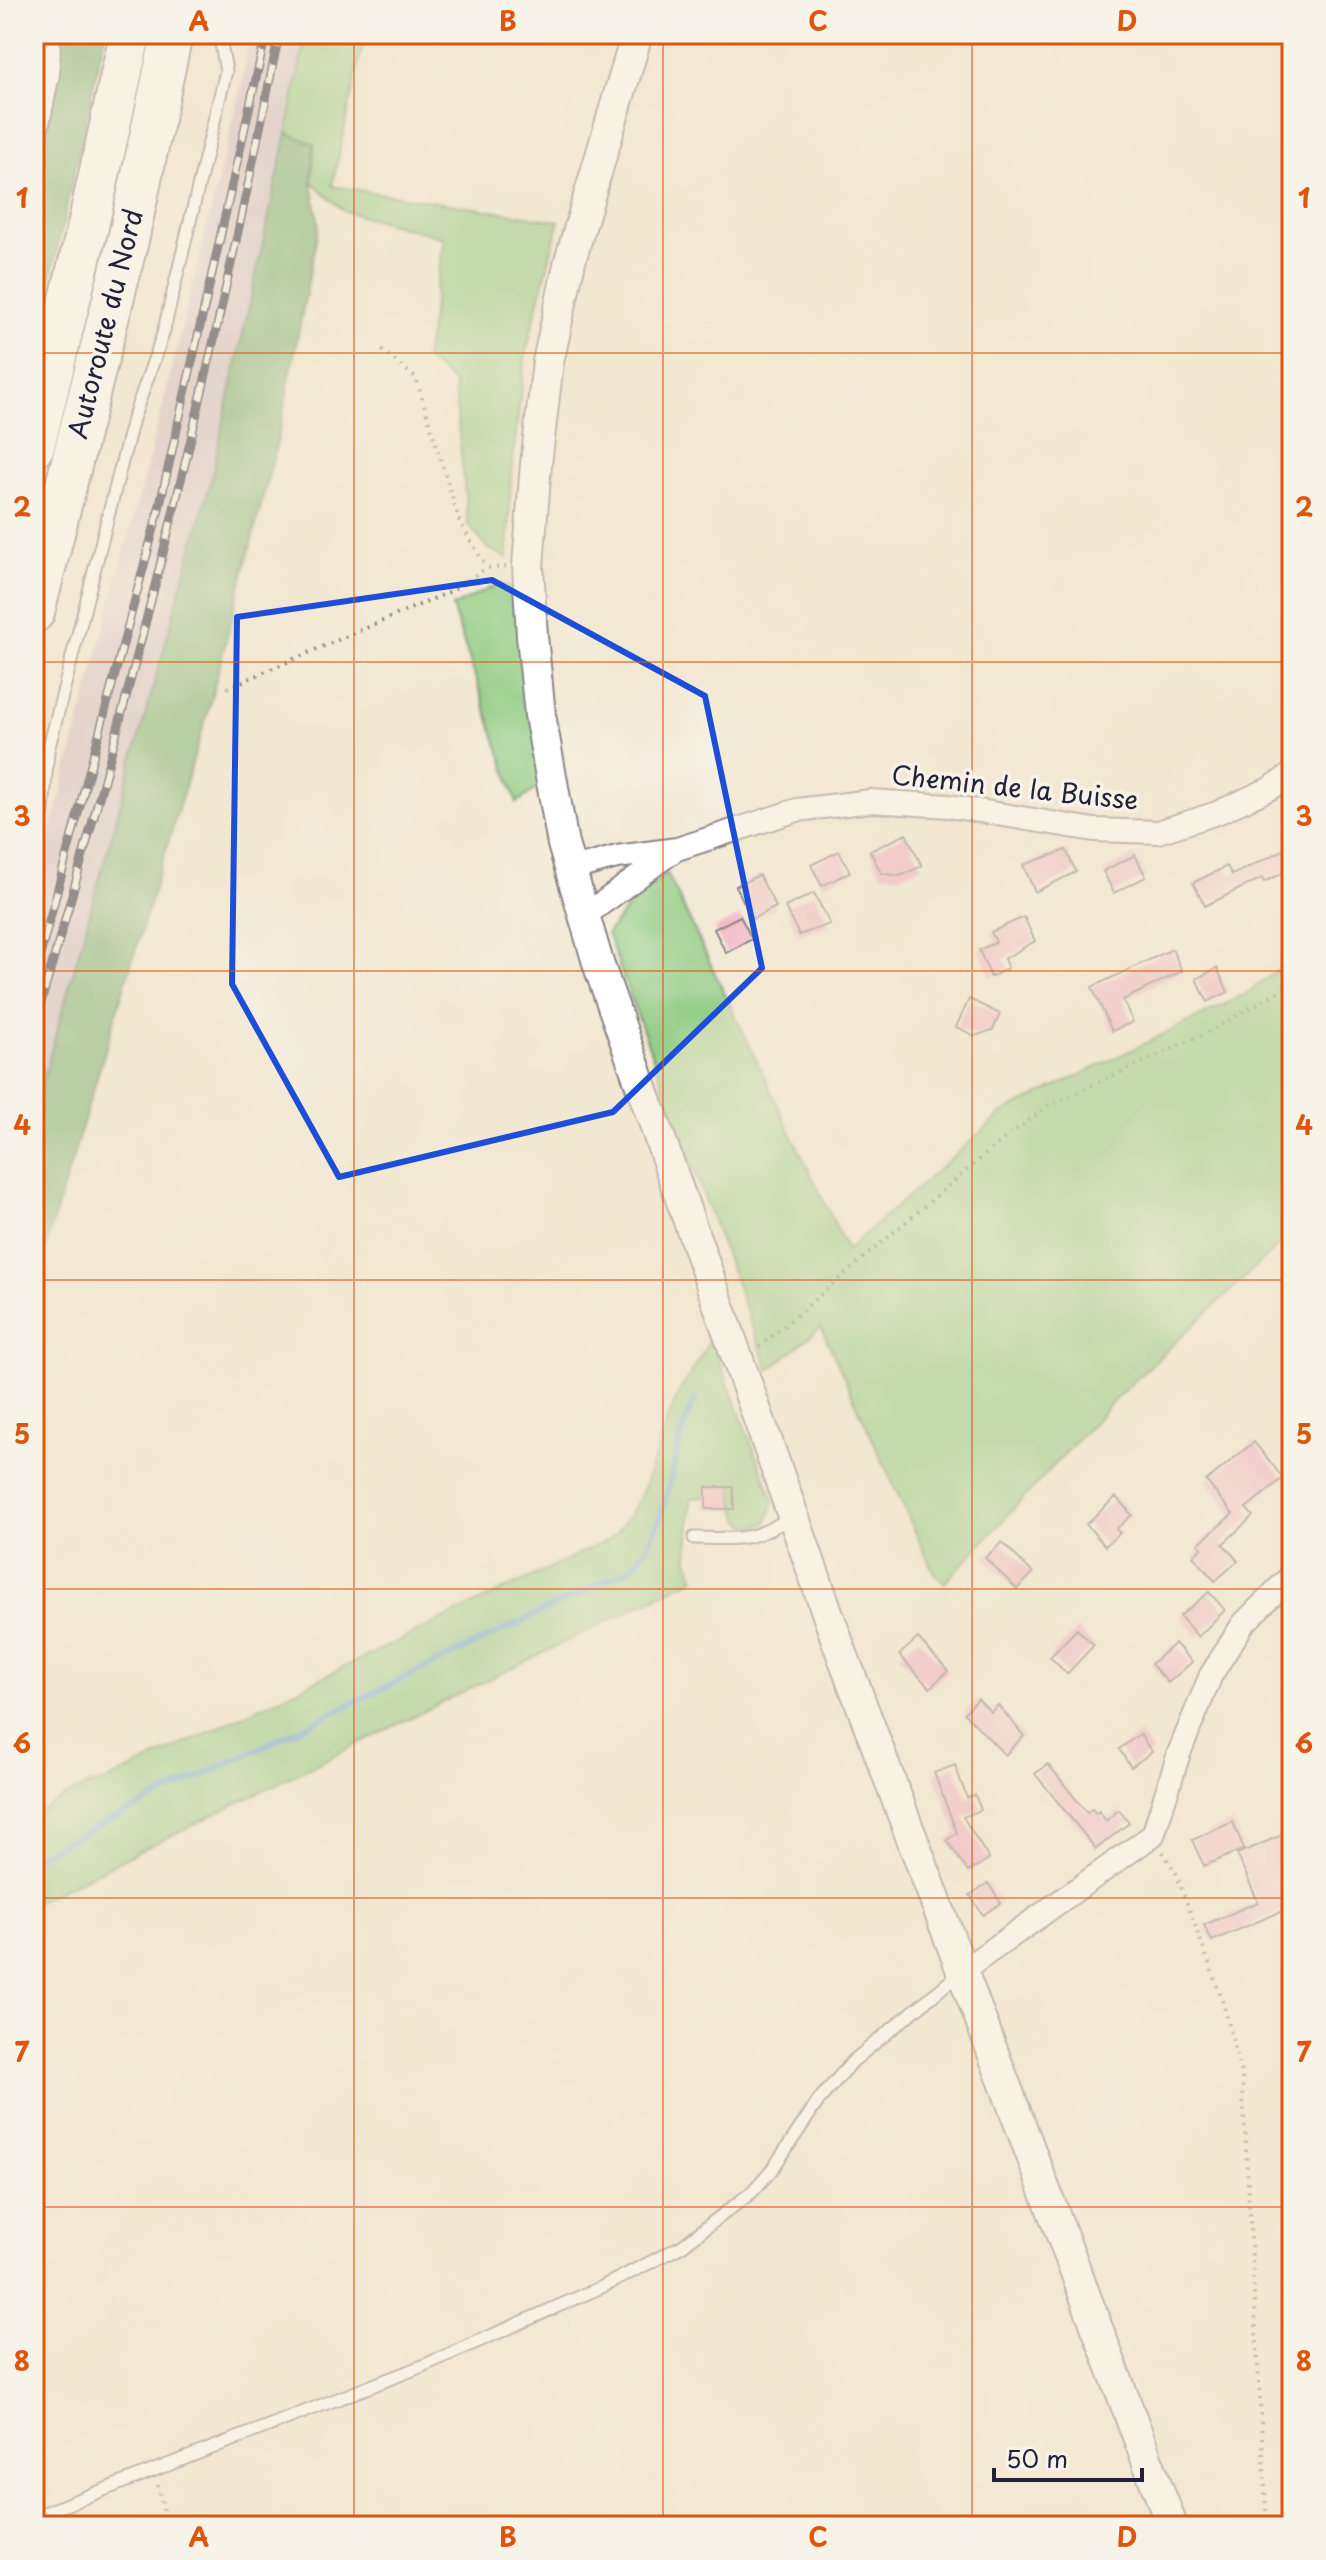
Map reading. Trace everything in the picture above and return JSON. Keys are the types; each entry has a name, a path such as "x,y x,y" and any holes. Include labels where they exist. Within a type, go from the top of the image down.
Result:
{"highway":[{"name":"Autoroute du Nord","path":"34,446 130,34"},
{"name":"Autoroute du Nord","path":"34,612 124,256 172,34"}],"street":[{"path":"34,123 44,73 45,34"},
{"path":"637,34 570,261 548,362 528,566 540,715 569,870 838,1643 1172,2526"},
{"name":"Chemin de la Buisse","path":"569,870 617,857 677,849 797,810 871,801 949,806 1094,830 1158,832 1217,813 1271,788 1292,774"},
{"name":"Chemin de la Buisse","path":"583,917 677,849"},
{"path":"961,1972 1153,1835 1179,1753 1211,1675 1243,1624 1292,1575"}],"lane":[{"path":"34,843 43,811 48,751 133,419 166,319 226,71 219,35"},
{"path":"34,769 48,751"},
{"path":"694,1538 746,1539 763,1535 793,1515"},
{"path":"34,2517 420,2367 604,2286 682,2246 752,2192 774,2167 819,2100 853,2061 961,1972"}],"path":[{"path":"382,350 416,378 460,523 487,568"},
{"path":"227,688 447,593 487,568 528,566"},
{"path":"739,1364 1001,1141 1048,1106 1211,1031 1292,983"},
{"path":"1153,1835 1181,1887 1223,2002 1242,2077 1267,2526"},
{"path":"155,2472 167,2526"}],"highlighted area":[{"path":"492,580 705,696 762,968 613,1112 339,1177 232,984 237,617"}],"shaded area":[{"path":"250,34 326,34 258,350 34,1174 34,897 165,396 240,91"}],"green space":[{"path":"58,34 105,34 34,354 34,173 55,93"},
{"path":"306,34 365,34 332,186 559,221 526,352 511,472 508,558 488,549 468,524 454,383 425,359 444,238 344,211 312,182 314,144 287,133"},
{"path":"287,133 314,144 312,182 319,225 278,439 208,711 34,1285 34,1112 210,484"},
{"path":"500,583 520,592 540,786 517,803 452,607"},
{"path":"667,873 847,1250 1004,1112 1246,994 1292,959 1292,1233 1119,1395 945,1583 935,1575 821,1327 769,1370 752,1327 607,933 633,901"},
{"path":"710,1337 774,1501 767,1522 758,1526 744,1523 737,1512 733,1487 706,1487 706,1497 691,1498 688,1559 695,1578 34,1903 34,1814 78,1790 107,1781 610,1539 634,1508 675,1401"}],"building":[{"path":"906,834 922,866 900,876 881,873 870,851"},
{"path":"1292,846 1292,869 1264,882 1262,878 1205,906 1193,883 1227,866 1232,875"},
{"path":"1066,850 1076,872 1035,892 1023,865"},
{"path":"839,851 850,872 822,886 811,865"},
{"path":"1135,855 1146,877 1114,893 1103,871"},
{"path":"759,875 776,907 752,919 736,886"},
{"path":"814,893 830,924 799,935 785,907"},
{"path":"740,916 752,939 726,953 714,929"},
{"path":"1024,917 1035,941 1004,959 1008,968 991,977 979,950 996,942 991,932"},
{"path":"1172,949 1182,971 1123,1000 1133,1022 1112,1031 1092,987"},
{"path":"1217,968 1228,992 1208,1002 1196,979"},
{"path":"969,999 1000,1014 993,1030 975,1036 956,1027"},
{"path":"1254,1442 1283,1478 1246,1508 1253,1516 1223,1544 1238,1561 1215,1581 1193,1556 1202,1548 1198,1544 1233,1514 1206,1481"},
{"path":"706,1487 733,1487 734,1509 706,1509"},
{"path":"1116,1497 1132,1515 1116,1529 1120,1533 1105,1546 1086,1524"},
{"path":"1002,1542 1033,1573 1017,1589 985,1558"},
{"path":"1209,1592 1225,1610 1198,1637 1180,1616"},
{"path":"1077,1629 1094,1645 1067,1674 1050,1657"},
{"path":"918,1638 948,1671 930,1688 899,1655"},
{"path":"1175,1643 1192,1662 1168,1683 1151,1664"},
{"path":"978,1699 991,1712 998,1705 1024,1736 1005,1755 964,1713"},
{"path":"1140,1734 1152,1752 1131,1767 1119,1749"},
{"path":"1048,1764 1087,1813 1092,1809 1096,1814 1099,1811 1106,1821 1119,1810 1129,1823 1096,1849 1035,1774"},
{"path":"955,1765 967,1798 975,1795 981,1810 963,1817 989,1859 968,1872 947,1840 957,1833 934,1773"},
{"path":"1233,1822 1244,1849 1204,1866 1192,1840"},
{"path":"1287,1833 1292,1845 1292,1907 1212,1941 1204,1925 1258,1902 1237,1854"},
{"path":"988,1883 1001,1903 983,1915 970,1895"}],"waterway":[{"path":"34,1857 626,1571 641,1556 661,1515 686,1419 695,1399"}],"railway":[{"path":"34,978 158,513 266,34"},
{"path":"34,1026 104,780 168,533 227,284 279,34"}]}
